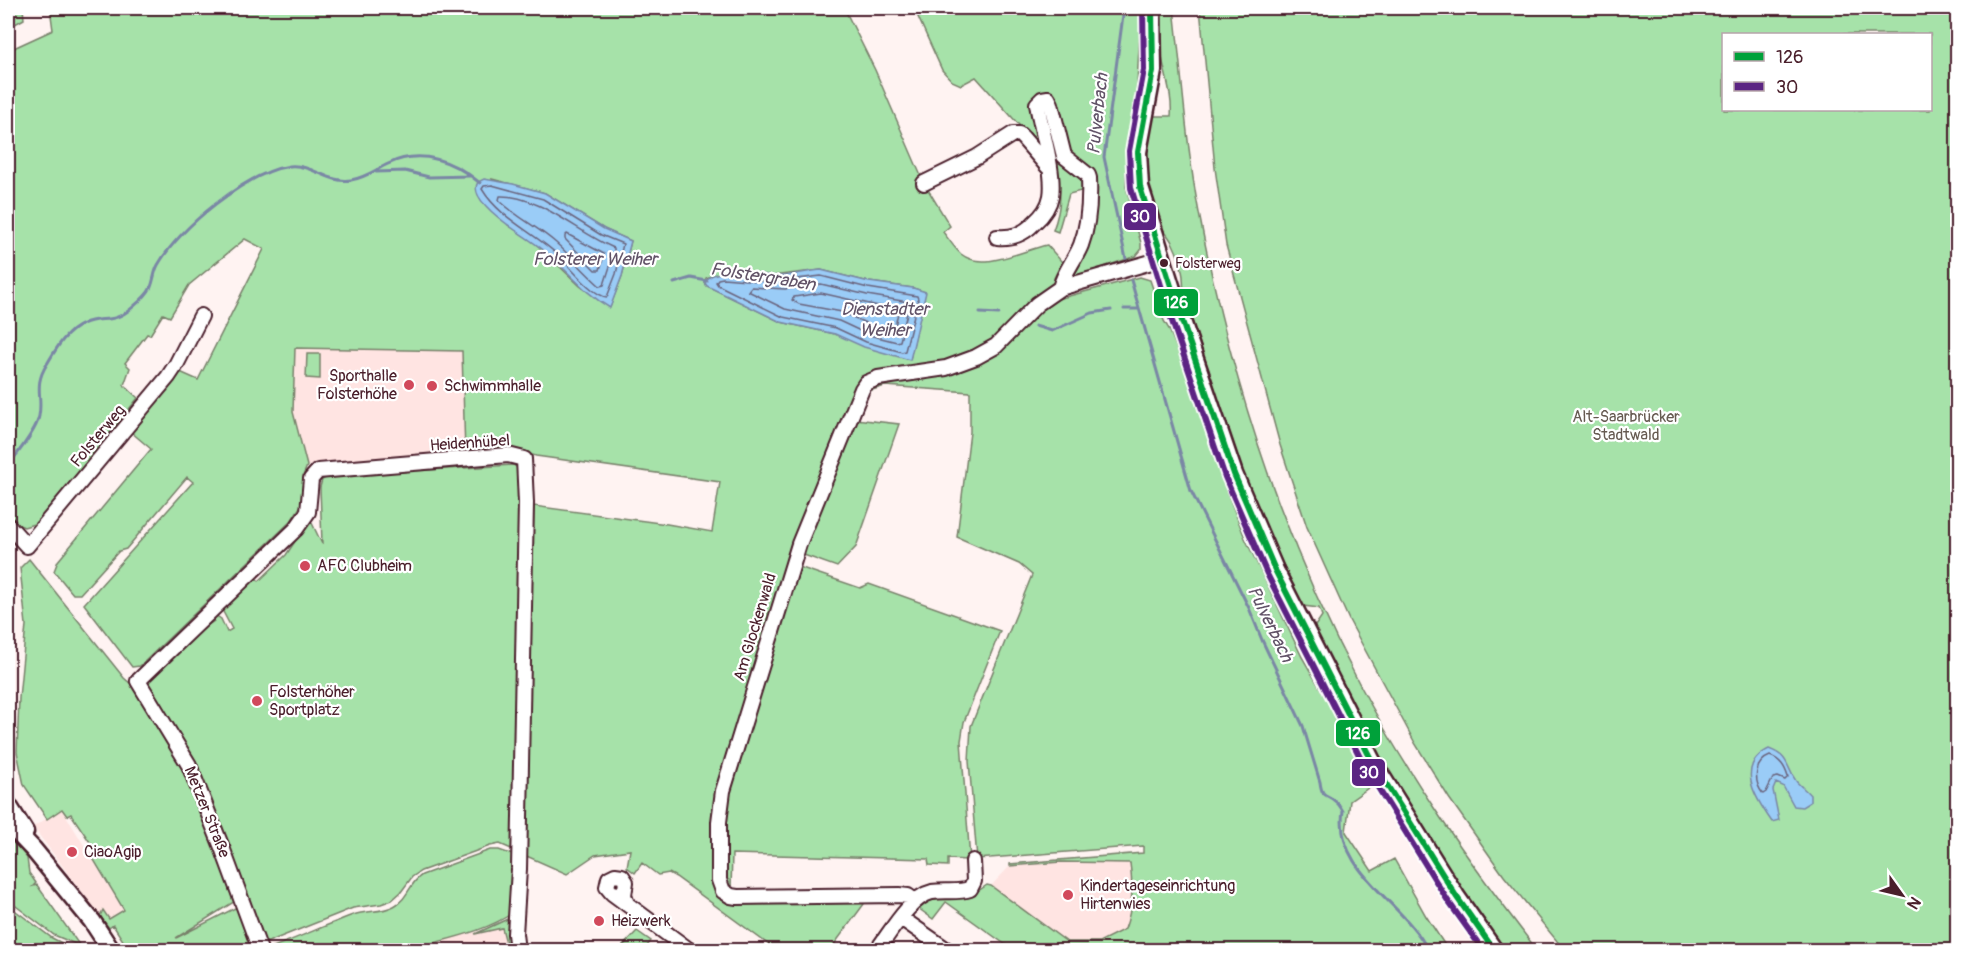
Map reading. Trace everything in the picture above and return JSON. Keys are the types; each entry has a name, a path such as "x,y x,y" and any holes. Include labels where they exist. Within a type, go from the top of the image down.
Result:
{"main road":[{"path":"1152,8 1153,71 1140,138 1138,164 1142,196 1234,474 1275,570 1372,761 1456,896 1494,951"},
{"path":"8,805 33,849"},
{"path":"8,823 33,849 92,921 111,951"}],"street":[{"path":"997,237 1009,238 1019,235 1040,217 1047,207 1051,195 1049,168 1037,104 1042,99 1048,98 1064,156 1089,178 1090,203 1086,230 1071,265 1063,276 1060,288 1162,259"},
{"path":"924,183 977,157 1013,134 1019,134 1049,168"},
{"name":"Am Glockenwald","path":"915,901 908,896 898,895 737,897 726,894 720,887 718,857 723,791 799,544 862,389 866,384 878,378 946,368 988,351 1006,337 1037,304 1060,288"},
{"name":"Folsterweg","path":"8,525 27,546 172,371 201,316"},
{"name":"Heidenhübel","path":"138,681 296,529 308,512 311,479 318,471 508,455 524,459 526,503 519,876 515,934 517,951"},
{"name":"Metzer Straße","path":"138,681 189,765 260,951"},
{"path":"877,951 915,901 932,892 970,889 974,881 973,861"},
{"path":"621,896 689,951"},
{"path":"901,918 947,951"}],"shaded area":[{"path":"294,348 462,351 465,454 307,466 293,412"},
{"path":"62,809 127,916 109,928 33,827"},
{"name":"Kindertageseinrichtung Hirtenwies","path":"1061,862 1130,863 1133,885 1132,904 1125,929 1099,942 1067,943 991,886 1010,866"},
{"path":"516,921 517,950 412,950 425,947 425,945"}],"green space":[{"path":"8,8 23,8 24,19 8,28"},
{"path":"50,8 844,8 875,70 924,183 950,226 943,232 961,254 980,261 992,260 1047,245 1062,262 1054,278 1054,300 1140,277 1150,280 1164,321 1186,371 1223,482 1245,538 1302,657 1375,783 1350,801 1346,832 1372,871 1394,859 1448,950 1013,950 946,902 933,919 918,908 930,900 969,897 987,885 1067,942 1099,942 1125,929 1132,897 1130,863 1061,862 1010,866 1010,864 1143,853 1143,846 977,859 969,761 971,726 1032,575 1019,564 957,537 970,432 970,392 885,386 869,391 865,380 801,528 712,852 713,880 719,895 867,900 830,950 776,950 669,873 658,875 642,863 635,873 627,867 630,850 595,855 567,874 522,854 534,506 712,532 720,482 536,456 518,451 465,454 462,351 295,348 293,412 307,466 303,476 302,504 291,521 140,666 132,667 84,604 193,482 187,477 126,549 119,551 80,594 73,594 54,571 58,561 151,449 131,432 180,372 198,380 264,249 245,239 189,285 170,317 163,314 150,335 147,334 125,363 130,368 124,385 138,398 47,512 34,524 24,527 17,524 8,514 8,53 53,30","holes":["492,179 545,193 604,229 631,241 622,276 610,307 580,286 534,242 508,225","821,270 869,282 913,288 925,292 910,359 835,334 781,322 705,283 706,278 722,272 772,276"]},
{"path":"914,8 1141,8 1137,84 1126,164 1126,187 1141,243 1141,250 1136,256 1074,277 1072,272 1083,252 1090,232 1093,211 1092,188 1069,194 1058,232 1053,230 1060,197 1054,164 976,77 961,85 952,81 942,70"},
{"path":"1159,8 1174,8 1199,213 1226,335 1262,455 1306,571 1332,629 1379,720 1443,821 1537,950 1502,950 1425,834 1377,753 1333,671 1313,629 1322,616 1319,608 1303,606 1262,520 1245,478 1183,294 1183,274 1178,256 1158,221 1150,195 1147,169 1153,116 1171,116 1170,92 1159,40"},
{"name":"Alt-Saarbrücker Stadtwald","path":"1200,8 1957,8 1957,950 1571,950 1561,946 1504,876 1449,798 1415,743 1349,620 1307,527 1280,445 1226,245 1215,168"},
{"path":"307,354 320,354 320,379 306,378"},
{"path":"855,419 899,424 856,547 837,567 801,554"},
{"path":"513,465 519,469 522,492 516,851 500,844 490,846 421,871 412,877 392,900 353,908 263,944 223,829 193,762 144,681 194,635 214,621 213,616 221,619 227,632 232,629 220,606 254,576 259,581 286,555 310,519 322,544 320,487 322,480 329,476"},
{"path":"29,559 132,685 176,753 237,900 176,938 239,906 255,950 129,950 113,925 109,928 100,916 103,910 109,919 124,910 91,855 96,851 71,814 67,816 62,809 47,819 24,785 17,752 19,698 26,625 20,568"},
{"path":"796,566 860,588 869,584 1000,631 964,722 961,741 971,873 967,860 948,859 948,866 929,865 928,859 732,854 731,889 734,889 734,893 728,891 723,879 725,807"},
{"path":"8,834 27,858 29,873 36,883 33,886 37,885 80,946 54,935 8,900"},
{"path":"490,850 499,850 516,856 514,912 494,924 412,950 265,950 353,915 389,908 403,899 422,875"},
{"path":"8,905 52,938 75,950 18,950 12,942 8,945"},
{"path":"514,916 514,950 508,950 502,928 475,934"},
{"path":"637,931 651,941 644,950 619,950"}],"water":[{"name":"Folsterer Weiher","path":"484,179 545,193 604,229 631,241 622,276 610,308 584,289 546,252 486,206 476,188 478,182"},
{"name":"Dienstadter Weiher","path":"821,270 869,282 926,292 910,360 864,347 835,334 781,322 705,283 710,277 728,272 784,276"},
{"path":"1769,749 1784,758 1796,781 1810,795 1810,802 1802,807 1794,806 1783,786 1776,783 1773,790 1779,820 1772,822 1755,793 1750,774 1752,764 1758,756"}],"waterway":[{"name":"Pulverbach","path":"1124,8 1104,157 1126,259"},
{"name":"Folstergraben","path":"8,466 26,442 37,422 40,409 40,379 62,341 71,331 89,321 113,318 126,313 150,290 158,265 181,235 235,190 273,170 290,166 306,168 335,179 351,180 365,176 400,159 413,157 437,159 448,163 480,183"},
{"name":"Folstergraben","path":"376,172 405,171 429,177 470,176"},
{"name":"Folstergraben","path":"674,283 691,278 707,281"},
{"name":"Pulverbach","path":"1131,280 1191,491 1249,608 1303,726 1322,791 1343,811 1343,832 1349,851 1359,869 1403,916 1428,950"},
{"name":"Folstergraben","path":"1124,309 1138,309"},
{"name":"Folstergraben","path":"1035,326 1052,331 1092,313 1111,310"},
{"name":"Folstergraben","path":"980,313 999,314"}],"transit line":[{"name":"30","path":"1143,8 1144,70 1129,151 1131,188 1172,321 1225,477 1267,574 1364,765 1448,901 1483,950"},
{"name":"126","path":"1152,8 1153,71 1138,152 1140,187 1181,318 1234,474 1275,570 1372,761 1456,896 1494,950"}],"place":[{"name":"Folsterweg","path":"1164,263"},
{"name":"Sporthalle Folsterhöhe","path":"409,385"},
{"name":"Schwimmhalle","path":"432,386"},
{"name":"AFC Clubheim","path":"305,566"},
{"name":"Folsterhöher Sportplatz","path":"257,701"},
{"name":"CiaoAgip","path":"72,852"},
{"name":"Kindertageseinrichtung Hirtenwies","path":"1068,895"},
{"name":"Heizwerk","path":"599,921"}]}
